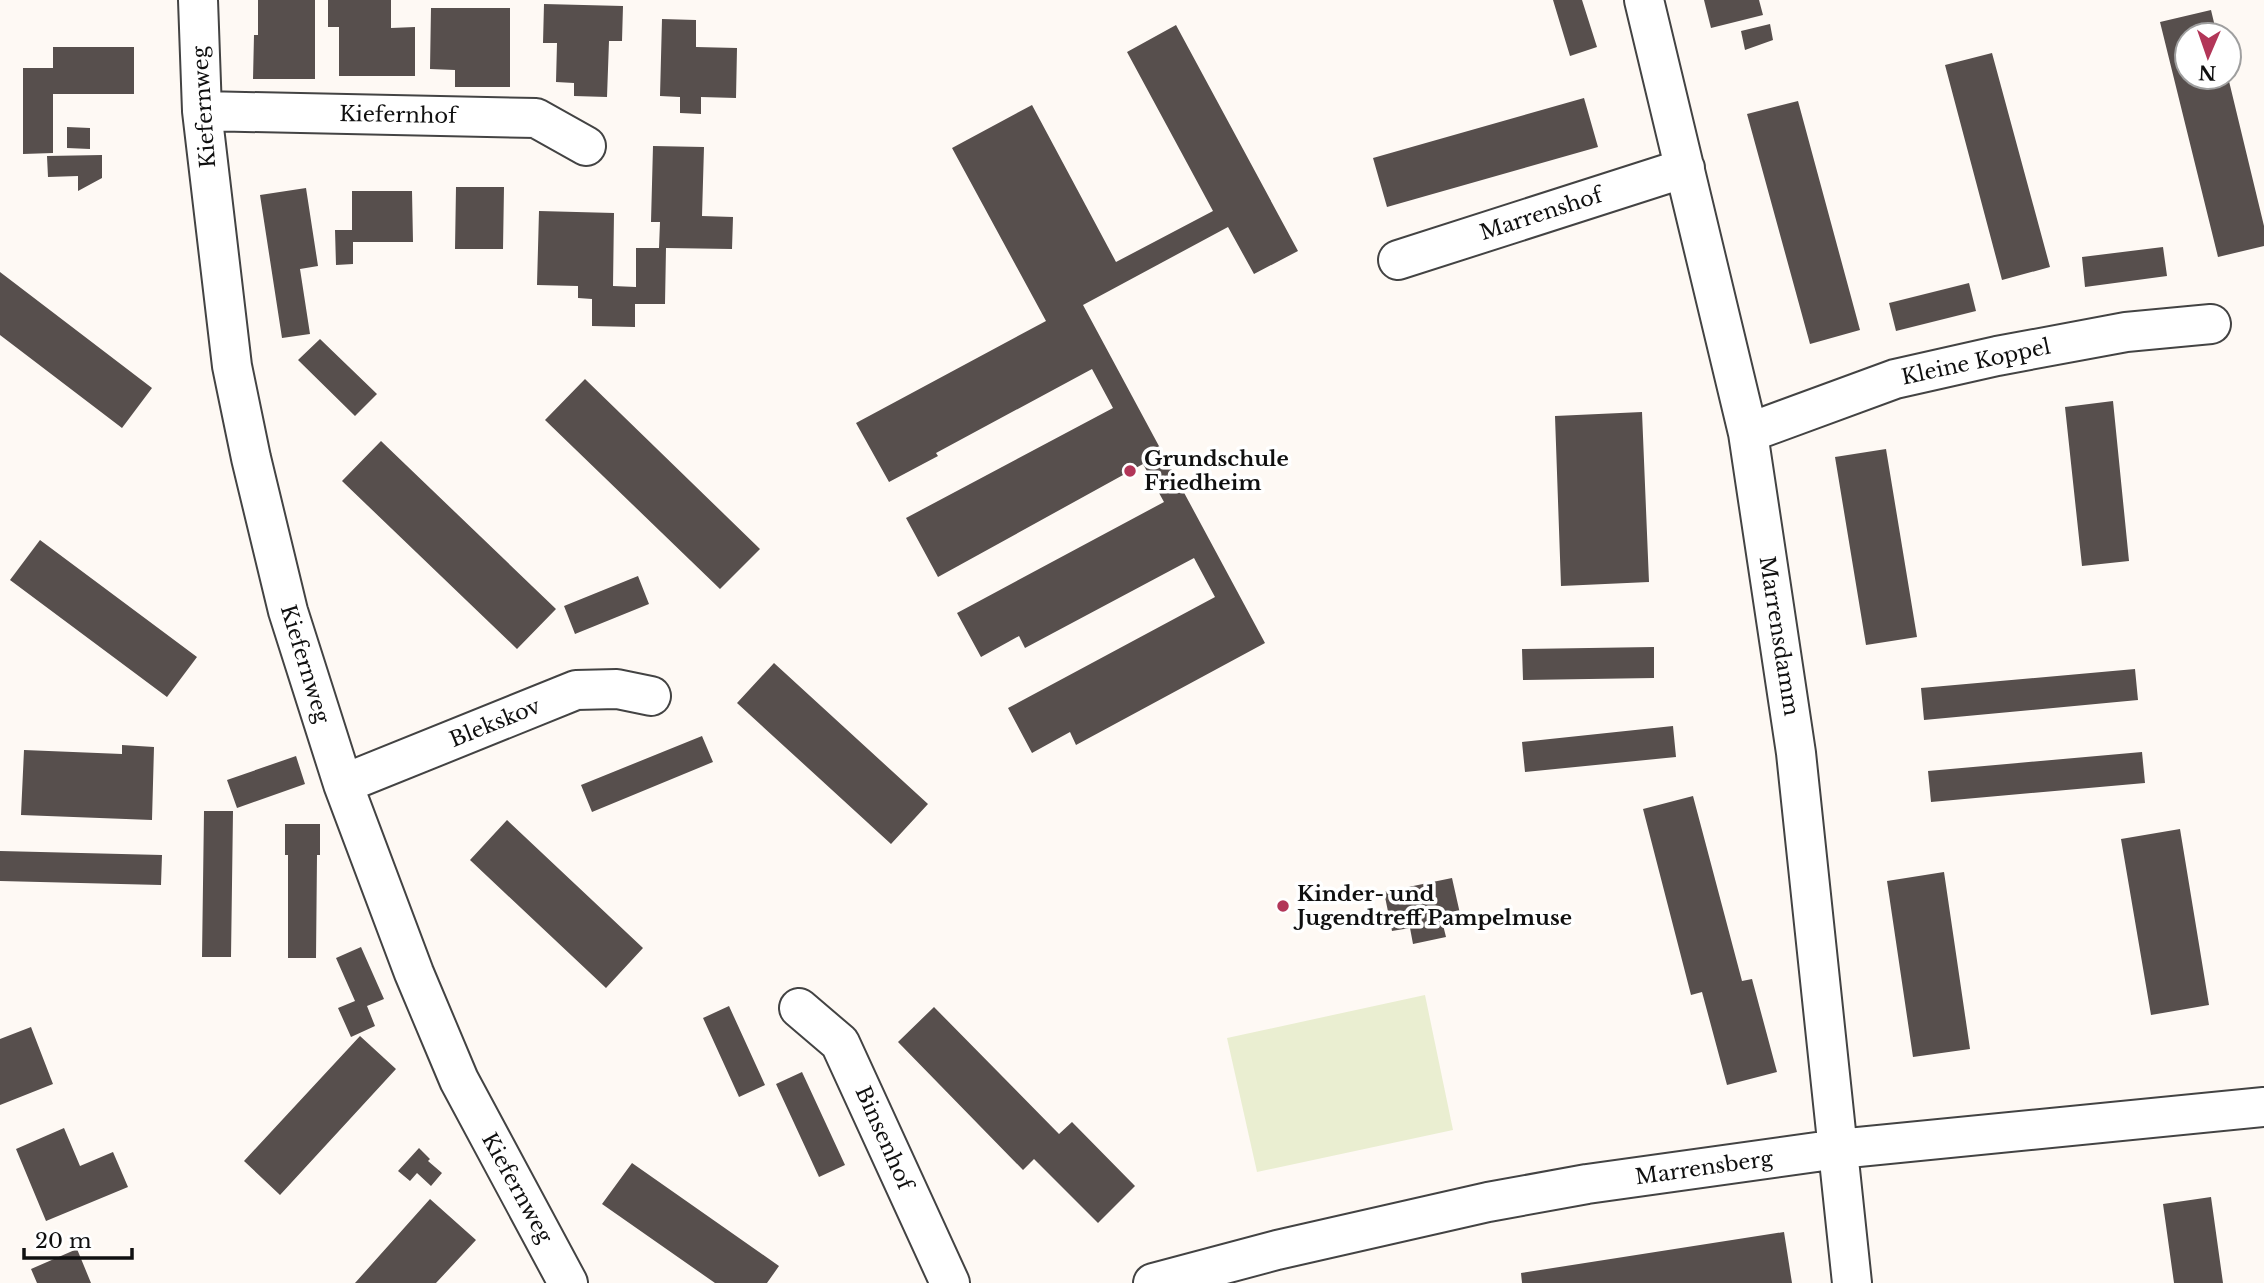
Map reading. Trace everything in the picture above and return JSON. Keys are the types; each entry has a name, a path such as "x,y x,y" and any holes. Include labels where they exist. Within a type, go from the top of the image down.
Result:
{"street":[{"name":"Kiefernweg","path":"198,0 202,111 232,366 288,611 343,784 459,1080 568,1283"},
{"name":"Marrensdamm","path":"1644,0 1748,433 1796,754 1852,1283"},
{"name":"Kiefernhof","path":"202,111 536,118 586,146"},
{"name":"Marrenshof","path":"1398,260 1685,168"},
{"name":"Kleine Koppel","path":"1748,433 1895,379 1997,356 2126,332 2211,324"},
{"name":"Blekskov","path":"343,784 576,691 617,689 651,695"},
{"name":"Binsenhof","path":"799,1008 840,1043 950,1283"},
{"name":"Marrensberg","path":"1153,1283 1277,1250 1488,1202 1587,1184 1838,1149 2264,1108"}],"green space":[{"path":"1425,995 1453,1130 1257,1172 1227,1038"}],"building":[{"path":"258,0 315,0 315,79 253,79 254,35 258,35"},
{"path":"328,0 391,0 391,28 415,27 415,76 339,76 339,27 328,27"},
{"path":"1553,0 1582,0 1597,47 1570,56"},
{"path":"1704,0 1759,0 1763,15 1711,28"},
{"path":"544,4 623,6 622,41 609,41 607,97 574,96 574,83 556,82 557,43 543,43"},
{"path":"431,8 510,8 510,87 455,87 455,70 430,69"},
{"path":"2211,10 2214,21 2173,21 2173,75 2160,22"},
{"path":"662,19 696,20 696,47 737,48 736,98 701,97 701,114 680,113 680,97 660,96"},
{"path":"1770,24 1773,40 1745,50 1741,31"},
{"path":"1176,25 1298,251 1254,274 1228,227 1083,305 1265,643 1076,745 1070,732 1032,753 1008,708 1215,597 1194,558 1025,648 1019,636 981,657 957,613 1164,502 1143,464 938,577 906,518 1113,408 1092,369 936,453 938,456 889,482 856,423 1046,321 952,148 1032,105 1116,262 1213,211 1127,52"},
{"path":"53,47 134,47 134,94 53,94 53,153 23,154 23,68 53,68"},
{"path":"1992,53 2050,267 2002,280 1945,65"},
{"path":"2177,91 2231,91 2264,226 2264,246 2218,257"},
{"path":"1584,98 1598,147 1387,207 1373,158"},
{"path":"1798,101 1860,330 1810,344 1747,114"},
{"path":"67,127 90,128 90,149 67,148"},
{"path":"653,146 704,147 702,216 733,217 732,249 666,248 665,304 635,304 635,327 592,326 592,299 578,298 578,286 537,285 539,211 614,213 613,286 636,287 636,248 659,248 660,222 651,222"},
{"path":"102,155 102,178 78,191 78,176 48,177 47,156"},
{"path":"456,187 504,187 503,249 455,249"},
{"path":"306,188 318,266 300,269 310,334 282,338 260,195"},
{"path":"352,191 412,191 413,242 353,242 353,264 336,265 335,230 352,230"},
{"path":"2163,247 2167,276 2085,287 2082,257"},
{"path":"0,272 152,388 122,428 0,335"},
{"path":"1969,283 1976,311 1896,331 1889,303"},
{"path":"320,339 377,394 355,416 298,360"},
{"path":"585,379 760,549 720,589 545,420"},
{"path":"2113,401 2129,561 2082,566 2065,407"},
{"path":"1642,412 1649,582 1561,586 1555,416"},
{"path":"381,441 556,609 517,649 342,481"},
{"path":"1886,449 1917,637 1866,645 1835,457"},
{"path":"40,540 197,657 167,697 10,580"},
{"path":"638,576 649,604 575,634 564,606"},
{"path":"1654,647 1654,678 1523,680 1522,649"},
{"path":"774,663 928,804 891,844 737,703"},
{"path":"2135,669 2138,700 1924,720 1921,688"},
{"path":"1673,726 1676,757 1525,772 1522,742"},
{"path":"702,736 713,762 592,812 581,785"},
{"path":"122,745 154,747 152,820 21,815 24,750 122,754"},
{"path":"2142,752 2145,783 1931,802 1928,771"},
{"path":"296,756 305,784 237,808 227,780"},
{"path":"1693,796 1742,981 1752,979 1777,1072 1727,1085 1702,992 1691,995 1643,809"},
{"path":"204,811 233,811 231,957 202,957"},
{"path":"507,820 643,948 606,988 470,860"},
{"path":"285,824 320,824 316,958 288,958 288,855 285,855"},
{"path":"2180,829 2209,1005 2151,1015 2121,839"},
{"path":"0,851 162,855 161,885 0,881"},
{"path":"1944,872 1970,1049 1913,1057 1887,881"},
{"path":"1452,878 1461,918 1442,921 1446,937 1413,944 1410,928 1392,931 1384,892"},
{"path":"361,947 384,999 367,1006 375,1026 351,1037 338,1008 355,1001 336,958"},
{"path":"729,1006 765,1085 739,1097 703,1018"},
{"path":"934,1007 1059,1134 1072,1122 1135,1186 1098,1223 1034,1159 1023,1170 898,1042"},
{"path":"31,1027 53,1084 0,1105 0,1039"},
{"path":"360,1036 396,1069 280,1195 244,1161"},
{"path":"802,1072 845,1165 819,1177 776,1084"},
{"path":"64,1128 80,1166 113,1152 128,1187 46,1221 16,1149"},
{"path":"419,1148 430,1159 428,1161 442,1173 431,1186 417,1173 410,1181 398,1171"},
{"path":"632,1163 779,1266 767,1283 715,1283 602,1204"},
{"path":"2211,1197 2223,1283 2174,1283 2163,1204"},
{"path":"430,1199 476,1240 436,1283 355,1283"},
{"path":"1784,1232 1792,1283 1522,1283 1521,1273"},
{"path":"77,1249 91,1283 37,1283 31,1269"}],"place":[{"name":"Grundschule Friedheim","path":"1130,471"},
{"name":"Kinder- und Jugendtreff Pampelmuse","path":"1283,906"}]}
